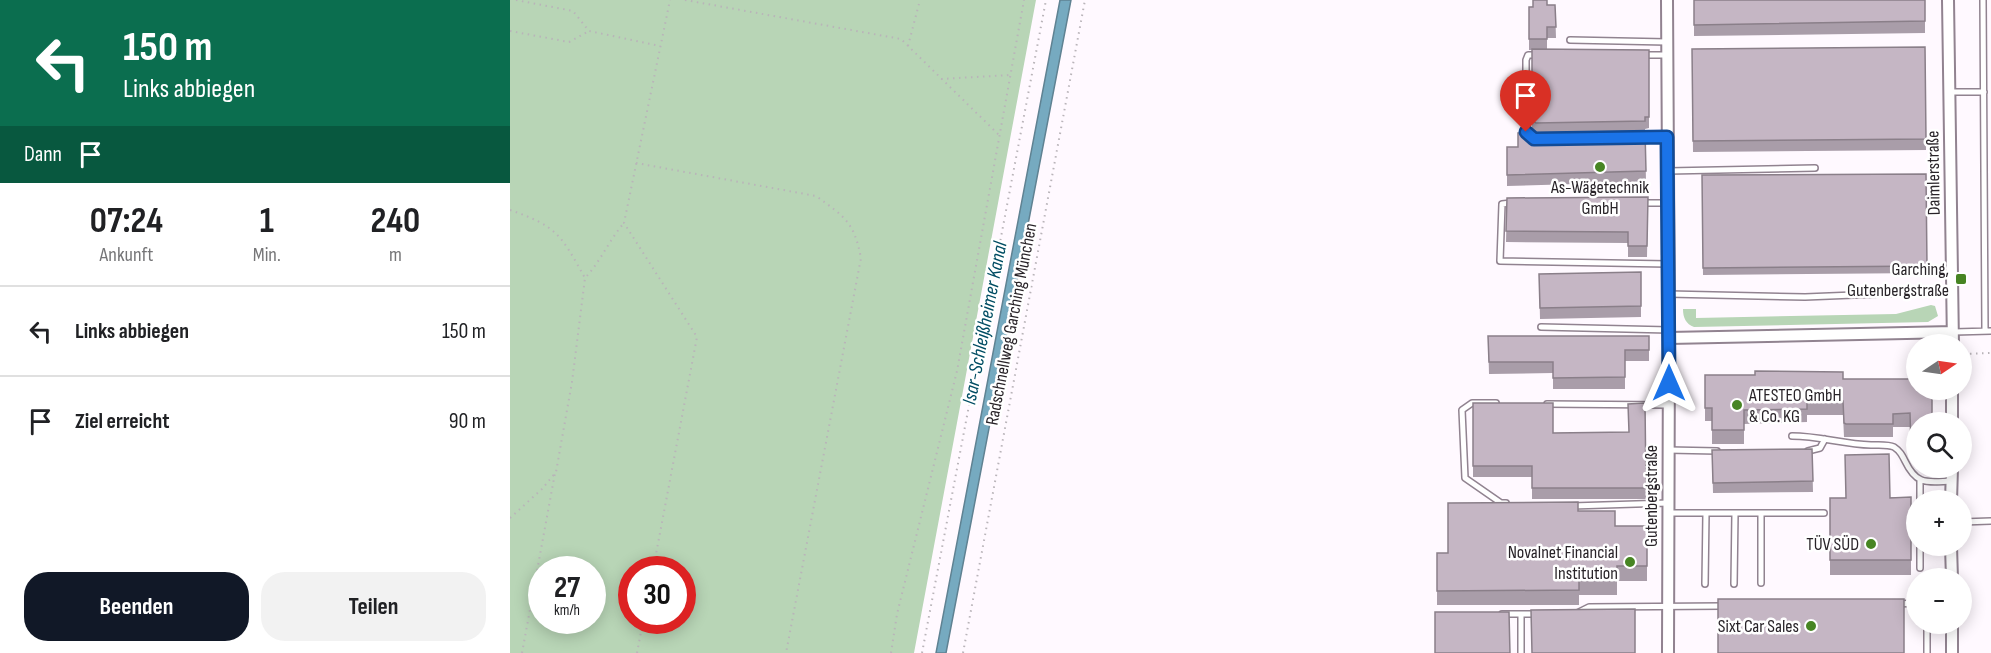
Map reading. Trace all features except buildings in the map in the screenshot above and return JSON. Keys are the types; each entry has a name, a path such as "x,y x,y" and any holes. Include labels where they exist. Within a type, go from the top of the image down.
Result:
{"street":[{"name":"Gutenbergstraße","path":"1666,0 1669,294 1668,653"},
{"name":"Daimlerstraße","path":"1948,0 1953,332"},
{"path":"1669,334 1953,332"},
{"path":"1952,481 1952,490"},
{"path":"1952,634 1952,653"}],"lane":[{"path":"1953,332 1988,331 1983,0"},
{"path":"1570,40 1667,42"},
{"path":"1534,139 1526,132 1526,60 1528,55 1545,55"},
{"path":"1637,55 1667,55"},
{"path":"1948,92 1984,92"},
{"path":"1626,138 1667,137"},
{"path":"1668,171 1815,168"},
{"path":"1520,203 1502,204 1500,261 1668,264"},
{"path":"1638,203 1668,203"},
{"path":"1669,294 1805,297 1952,291"},
{"path":"1541,327 1669,334"},
{"path":"1508,403 1472,403 1462,410 1465,478 1501,503 1513,503"},
{"path":"1544,404 1668,405"},
{"path":"1792,436 1818,436 1852,445 1892,445 1901,452 1912,475 1920,481 1952,481"},
{"path":"1802,451 1820,448 1825,439"},
{"path":"1668,450 1728,451"},
{"path":"1920,481 1920,490"},
{"path":"1568,506 1668,508 1706,513 1824,513"},
{"path":"1705,584 1706,513"},
{"path":"1734,584 1735,513"},
{"path":"1761,513 1761,583"},
{"path":"1972,522 1991,521"},
{"path":"1920,556 1920,568"},
{"path":"1894,604 1906,603"},
{"path":"1564,614 1575,613 1589,607 1732,606"},
{"path":"1497,614 1542,614"},
{"path":"1521,614 1521,653"},
{"path":"1927,634 1927,653"}],"path":[{"path":"516,0 573,11 589,31 660,46"},
{"path":"522,653 572,382 585,278 599,263 614,235 624,223 670,0"},
{"path":"685,0 901,39 999,135"},
{"path":"908,46 920,0"},
{"path":"891,653 897,615 957,371 1024,0"},
{"path":"922,653 1046,0"},
{"name":"Radschnellweg Garching München","path":"963,653 1085,0"},
{"path":"510,31 569,42 589,31"},
{"path":"941,79 1010,75"},
{"path":"636,163 816,195 840,213 856,232 861,258 786,653"},
{"path":"510,210 541,221 564,241 585,278"},
{"path":"624,223 697,337 656,556"},
{"path":"1972,354 1991,353"},
{"path":"510,518 542,489 555,472"},
{"path":"637,653 641,634"}],"green space":[{"path":"510,0 1036,0 914,653 510,653"},
{"path":"1935,306 1938,316 1928,322 1694,327 1686,320 1683,309 1696,309 1696,318 1896,314"}],"water":[{"path":"1060,0 1071,0 946,653 936,653"}],"place":[{"name":"As-Wägetechnik GmbH","path":"1600,167"},
{"name":"Garching, Gutenbergstraße","path":"1961,279"},
{"name":"ATESTEO GmbH & Co. KG","path":"1737,405"},
{"name":"TÜV SÜD","path":"1871,544"},
{"name":"Novalnet Financial Institution","path":"1630,562"},
{"name":"Sixt Car Sales","path":"1811,626"}],"route":[{"path":"1526,132 1534,139 1667,137 1669,383"}],"water label":[{"name":"Isar-Schleißheimer Kanal","path":"984,323"}]}
